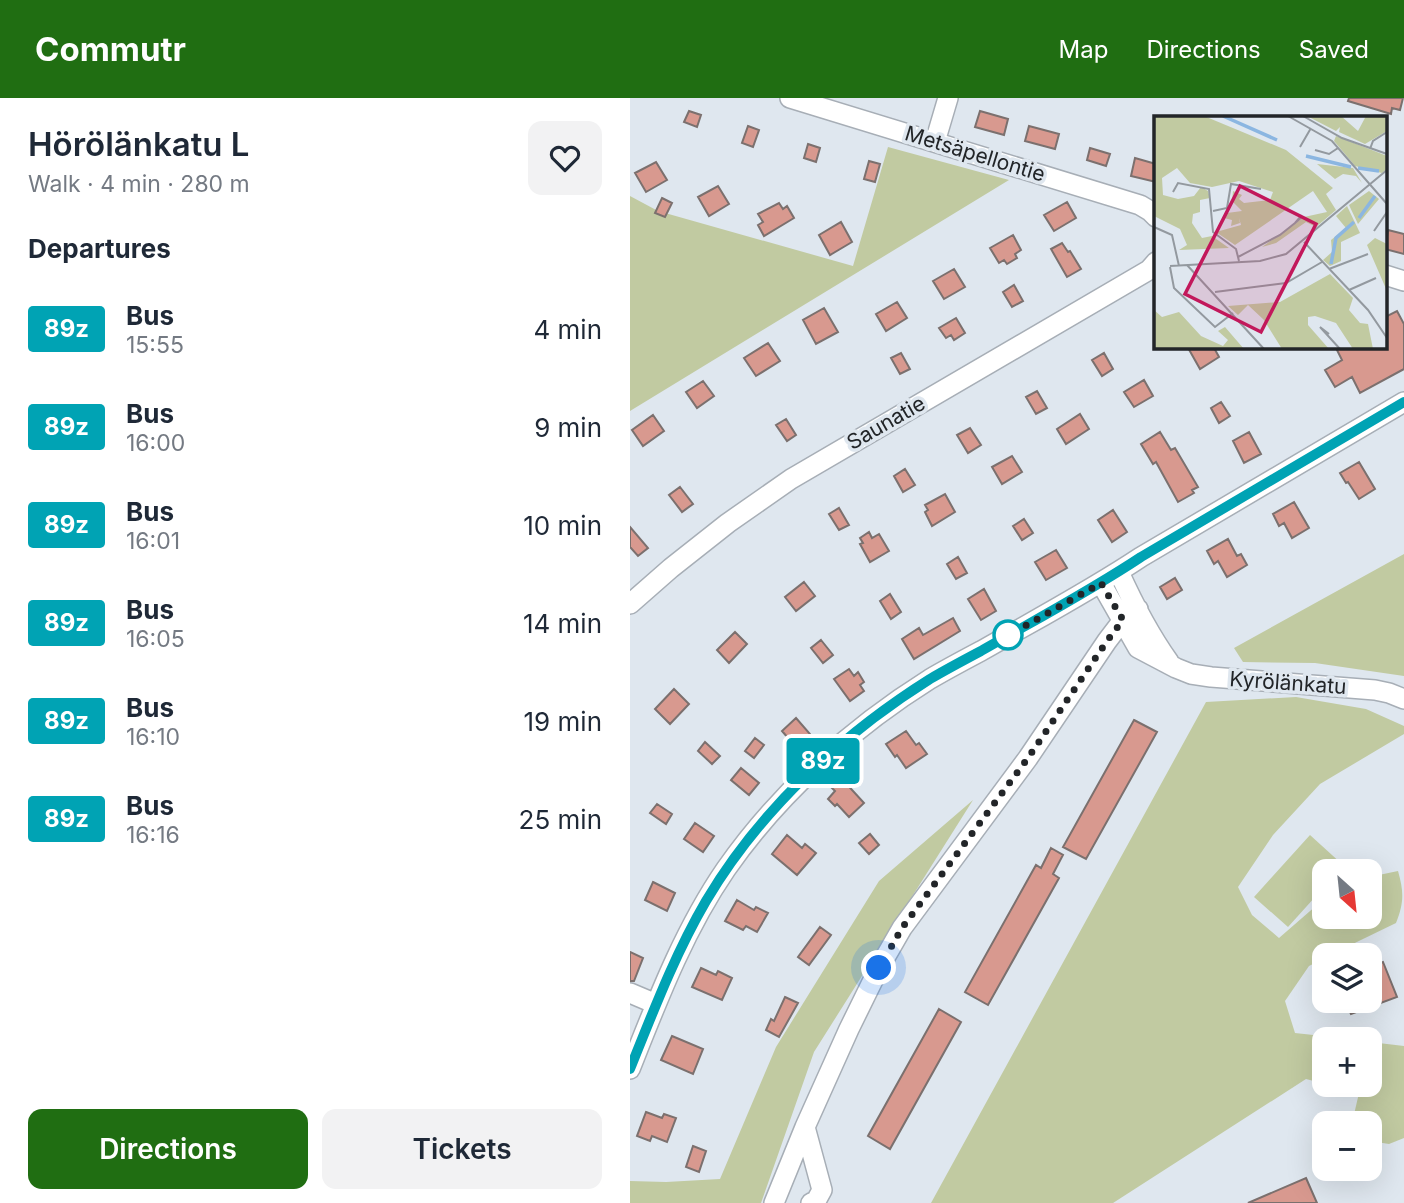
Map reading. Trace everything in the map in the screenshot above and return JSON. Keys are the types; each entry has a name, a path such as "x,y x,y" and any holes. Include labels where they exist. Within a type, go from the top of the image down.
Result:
{"street":[{"name":"Metsäpellontie","path":"790,98 1140,205 1154,216"},
{"path":"935,142 948,98"},
{"name":"Saunatie","path":"630,604 728,523 791,479 1149,270 1154,264"},
{"path":"1387,276 1404,281"},
{"path":"630,1069 656,1004 705,902 751,836 784,797 813,769 874,719 930,679 1101,583 1404,402"},
{"name":"Kyrölänkatu","path":"1119,572 1131,598 1130,615 1138,648 1171,666 1191,674 1211,677 1375,690 1404,699"},
{"name":"Kyrölänkatu","path":"1101,583 1130,615"},
{"path":"774,1203 849,1029 902,928 1028,758 1107,641 1130,615"},
{"path":"630,993 656,1004"},
{"path":"805,1127 822,1190 816,1201 811,1203"}],"green space":[{"path":"888,147 1009,180 630,411 630,196 658,211 853,266"},
{"path":"1404,554 1404,676 1315,663 1243,662 1234,648"},
{"path":"1296,697 1366,709 1404,726 1404,734 1320,784 1273,835 1238,887 1252,915 1279,938 1312,909 1312,929 1382,929 1382,874 1398,871 1402,897 1396,923 1355,943 1312,943 1312,964 1285,1001 1295,1033 1312,1035 1312,1081 1306,1079 1113,1203 931,1203 1206,702"},
{"path":"973,800 814,1052 761,1203 630,1203 630,1181 720,1179 776,1047 879,881"},
{"path":"1310,835 1336,859 1312,859 1312,900 1288,927 1254,897"},
{"path":"1382,1043 1404,1046 1404,1138 1389,1144 1382,1143 1382,1111 1355,1111 1358,1097 1382,1097"}],"building":[{"path":"1349,98 1403,98 1400,110 1392,108 1391,114 1348,101"},
{"path":"689,111 701,115 697,127 684,122"},
{"path":"980,111 1008,119 1004,135 975,127"},
{"path":"748,126 759,130 753,147 742,143"},
{"path":"1029,126 1059,134 1055,149 1025,141"},
{"path":"808,144 820,148 816,162 804,158"},
{"path":"1090,148 1110,154 1106,166 1087,160"},
{"path":"1135,158 1154,163 1154,182 1131,176"},
{"path":"869,161 880,164 875,182 864,179"},
{"path":"656,162 667,180 646,192 635,173"},
{"path":"718,186 729,204 709,216 698,197"},
{"path":"662,198 672,203 665,217 655,213"},
{"path":"1067,202 1076,218 1054,231 1044,215"},
{"path":"779,203 783,209 787,206 794,218 764,236 758,225 763,222 758,214"},
{"path":"841,222 852,242 830,255 819,235"},
{"path":"1388,230 1404,234 1404,254 1387,250"},
{"path":"1013,235 1021,250 1015,254 1017,258 1007,264 1004,260 999,263 990,248"},
{"path":"1062,243 1081,269 1067,277 1051,249"},
{"path":"954,269 965,287 944,299 933,281"},
{"path":"1014,285 1023,301 1012,307 1003,292"},
{"path":"897,302 907,318 886,331 876,314"},
{"path":"824,308 838,332 816,344 803,320"},
{"path":"1397,311 1404,324 1404,369 1360,393 1352,377 1335,387 1325,370 1342,360 1336,348 1387,348 1387,316"},
{"path":"956,318 965,333 954,340 951,335 946,338 939,328"},
{"path":"768,343 780,361 756,376 744,358"},
{"path":"1188,348 1214,348 1219,357 1200,369"},
{"path":"901,353 910,369 900,374 891,358"},
{"path":"1104,353 1113,369 1102,376 1092,360"},
{"path":"1144,380 1153,396 1134,407 1124,392"},
{"path":"703,381 714,396 697,408 686,392"},
{"path":"1037,391 1047,408 1036,414 1026,397"},
{"path":"1221,402 1230,416 1219,423 1211,408"},
{"path":"1080,414 1089,429 1066,444 1057,429"},
{"path":"653,415 664,431 643,446 632,430"},
{"path":"786,419 796,435 787,441 776,425"},
{"path":"970,428 981,445 968,453 957,435"},
{"path":"1160,432 1171,450 1175,448 1198,487 1192,490 1194,493 1178,502 1156,462 1153,464 1141,444"},
{"path":"1249,432 1261,454 1244,463 1233,441"},
{"path":"1012,456 1022,472 1002,484 992,467"},
{"path":"1359,462 1375,489 1359,499 1340,473"},
{"path":"905,469 915,485 903,492 894,476"},
{"path":"680,487 693,504 682,512 669,495"},
{"path":"945,494 955,512 932,526 925,512 928,510 925,505"},
{"path":"1294,502 1309,528 1292,538 1284,523 1279,526 1273,514"},
{"path":"839,508 849,525 839,530 829,514"},
{"path":"1113,510 1127,532 1112,542 1098,520"},
{"path":"1024,519 1033,533 1022,540 1013,526"},
{"path":"630,527 648,548 638,556 630,547"},
{"path":"869,532 872,538 879,534 889,551 870,562 860,544 863,543 860,538"},
{"path":"1228,539 1237,556 1241,554 1247,565 1227,577 1218,561 1214,564 1207,551"},
{"path":"1056,550 1067,568 1046,580 1035,562"},
{"path":"958,557 967,573 956,579 947,564"},
{"path":"1175,578 1182,590 1167,599 1160,587"},
{"path":"804,582 815,596 796,611 785,597"},
{"path":"984,589 996,611 981,620 968,599"},
{"path":"890,594 901,612 891,619 880,601"},
{"path":"953,618 960,631 914,659 902,639 919,628 923,635"},
{"path":"735,632 747,644 729,663 717,650"},
{"path":"821,640 833,655 823,663 811,648"},
{"path":"849,669 854,676 858,672 864,682 860,685 864,691 850,701 834,679"},
{"path":"674,689 689,704 670,724 655,709"},
{"path":"796,718 810,734 795,746 782,731"},
{"path":"1134,720 1157,732 1086,859 1063,847"},
{"path":"906,731 927,754 906,768 886,744"},
{"path":"755,738 764,745 754,758 745,751"},
{"path":"705,742 720,756 712,764 698,751"},
{"path":"741,768 759,783 749,795 731,780"},
{"path":"842,779 864,803 849,817 828,799 835,791 832,788"},
{"path":"657,804 672,814 666,824 650,813"},
{"path":"695,823 714,836 703,852 684,839"},
{"path":"870,834 879,845 869,854 859,843"},
{"path":"787,835 802,848 805,844 816,853 797,875 772,854"},
{"path":"1051,848 1063,855 1053,874 1059,878 988,1005 965,992 1036,865 1041,868"},
{"path":"653,882 675,893 667,911 645,900"},
{"path":"737,900 754,910 756,907 768,913 757,932 746,926 743,930 725,921"},
{"path":"820,927 831,935 809,965 798,957"},
{"path":"630,952 643,958 634,981 630,981"},
{"path":"1382,962 1397,997 1382,1003"},
{"path":"701,968 716,975 718,971 732,978 722,1000 692,987"},
{"path":"785,997 798,1003 779,1037 766,1030 771,1019 774,1021"},
{"path":"939,1009 961,1022 890,1149 868,1136"},
{"path":"672,1036 703,1049 693,1074 661,1060"},
{"path":"646,1112 662,1118 664,1114 676,1118 667,1142 652,1136 650,1141 637,1136"},
{"path":"693,1146 706,1151 699,1172 686,1167"},
{"path":"1306,1178 1317,1203 1248,1203"}],"bus line":[{"name":"89z","path":"630,1069 661,991 705,902 751,836 784,797 813,769 874,719 930,679 1101,583 1404,402"}],"route":[{"path":"879,968 902,928 1028,758 1123,620 1101,583 1002,639 1008,635"}]}
